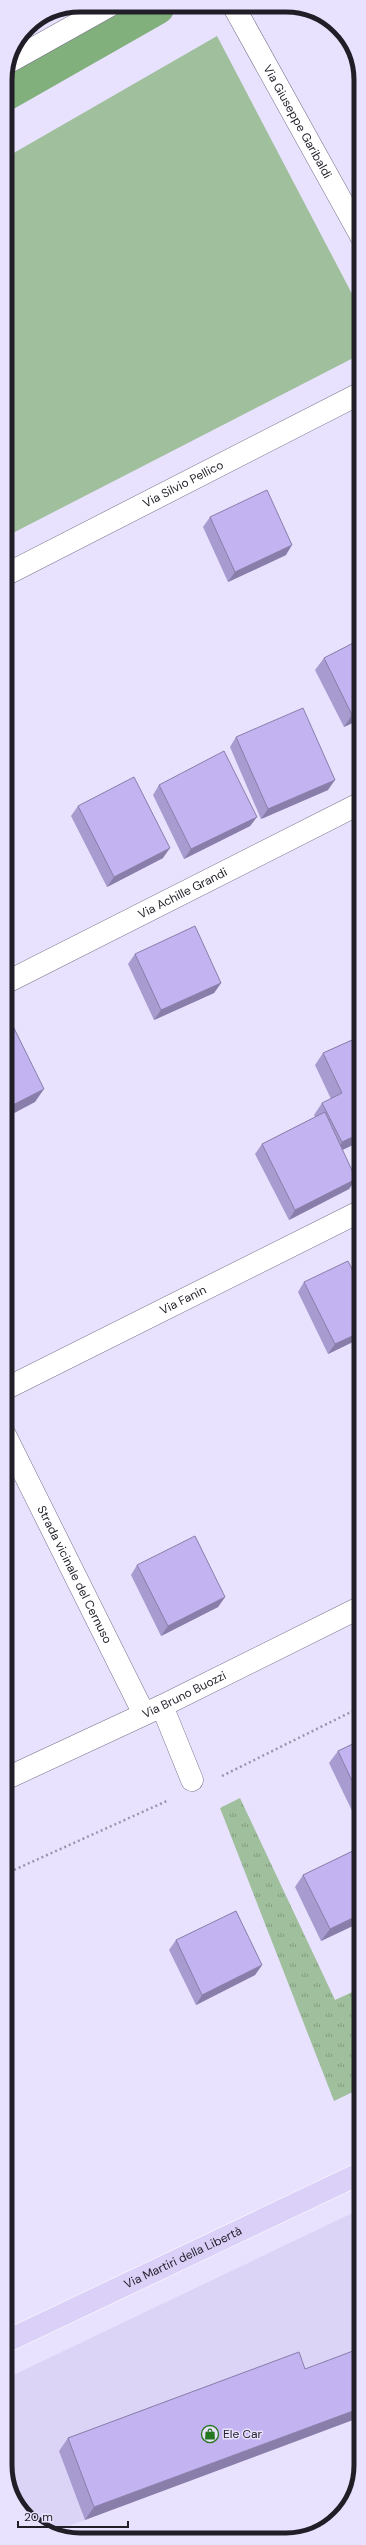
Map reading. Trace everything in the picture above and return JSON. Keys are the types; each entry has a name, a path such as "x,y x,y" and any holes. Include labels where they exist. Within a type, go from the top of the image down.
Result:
{"main road":[{"name":"Via Martiri della Libertà","path":"12,2339 354,2176"}],"street":[{"path":"16,58 98,12"},
{"name":"Via Giuseppe Garibaldi","path":"237,12 354,223"},
{"name":"Via Silvio Pellico","path":"12,571 354,397"},
{"name":"Via Achille Grandi","path":"12,979 354,807"},
{"name":"Via Fanin","path":"12,1386 354,1214"},
{"name":"Strada vicinale del Cernuso","path":"12,1448 192,1780"},
{"name":"Via Bruno Buozzi","path":"12,1776 153,1710 354,1610"}],"shaded area":[{"path":"354,2212 354,2420 59,2530 46,2524 29,2510 17,2491 14,2482 12,2469 12,2376"}],"green space":[{"path":"217,36 354,298 354,358 12,533 12,154"},
{"path":"240,1798 335,2000 354,1991 354,2091 334,2101 220,1808"}],"building":[{"path":"267,490 292,545 235,572 210,517"},
{"path":"354,643 354,714 352,715 324,658"},
{"path":"303,708 335,780 268,809 236,737"},
{"path":"224,751 257,817 191,849 159,785"},
{"path":"134,777 170,848 114,877 78,806"},
{"path":"195,926 221,983 161,1010 135,954"},
{"path":"12,1024 44,1089 12,1105"},
{"path":"354,1039 354,1136 342,1142 322,1103 342,1093 323,1053"},
{"path":"325,1112 354,1175 354,1180 295,1210 262,1144"},
{"path":"348,1261 354,1273 354,1335 335,1344 304,1282"},
{"path":"195,1536 225,1597 168,1626 137,1565"},
{"path":"354,1743 354,1785 338,1751"},
{"path":"354,1850 354,1917 330,1929 303,1875"},
{"path":"236,1911 262,1965 202,1995 176,1940"},
{"name":"Ele Car","path":"354,2351 354,2411 94,2507 68,2438 299,2352 305,2369"}],"waterway":[{"path":"12,88 145,12"}],"place":[{"name":"Ele Car","path":"210,2434"}]}
